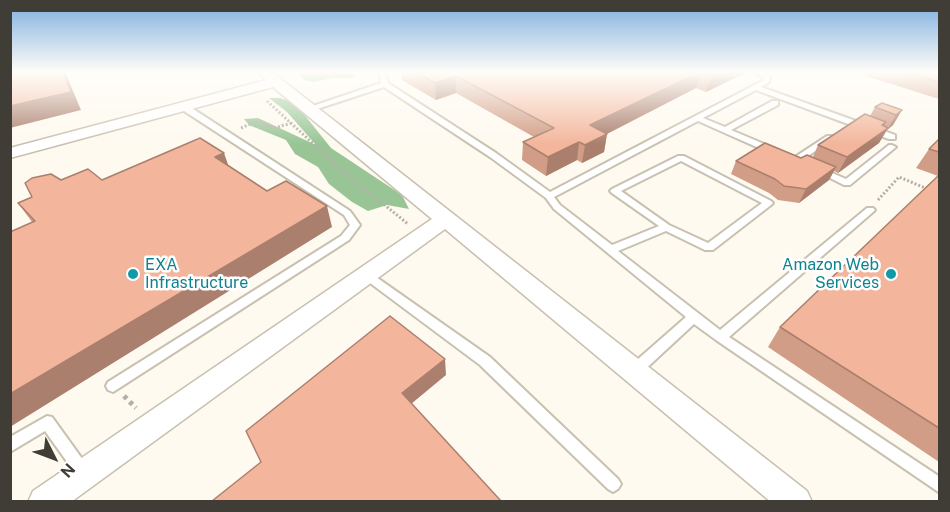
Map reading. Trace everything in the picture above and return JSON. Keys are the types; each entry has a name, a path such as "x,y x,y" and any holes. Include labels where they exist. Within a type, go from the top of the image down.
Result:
{"street":[{"path":"10,153 216,96"},
{"path":"279,96 300,116 446,219 796,501"},
{"path":"44,501 446,219"}],"lane":[{"path":"300,116 353,96"},
{"path":"403,96 493,155 549,196 557,207 720,337 939,486"},
{"path":"549,196 739,96"},
{"path":"779,96 892,137"},
{"path":"725,130 775,103"},
{"path":"113,386 345,238 355,225 347,213 184,106"},
{"path":"698,118 847,183 892,147"},
{"path":"787,157 843,130"},
{"path":"610,250 666,227 710,248 768,203 681,158 615,191 666,227"},
{"path":"720,337 870,210"},
{"path":"366,274 485,361 613,484"},
{"path":"634,371 694,317"},
{"path":"10,445 47,422 84,473"}],"path":[{"path":"279,96 300,116 345,173 422,236"},
{"path":"227,135 258,121 274,128 300,116"},
{"path":"870,210 899,177 939,194"},
{"path":"113,386 151,426"}],"green space":[{"path":"269,98 280,98 295,103 331,148 402,195 409,209 387,205 368,211 329,184 318,167 295,154 286,140 249,125 244,119 258,118 316,145 287,112"}],"building":[{"path":"10,96 54,96 10,106"},
{"path":"493,96 650,96 590,125 607,134 585,145 579,142 548,157 523,142 554,128"},
{"path":"882,103 902,110 896,115 875,107"},
{"path":"865,114 886,122 882,125 888,128 847,157 818,145"},
{"name":"EXA Infrastructure","path":"200,138 224,153 215,157 267,191 286,181 327,206 10,394 10,232 35,221 18,203 32,197 25,183 32,178 51,174 61,180 88,169 102,180"},
{"path":"939,139 939,152 929,149"},
{"path":"765,143 801,158 807,155 836,167 806,189 784,186 775,179 736,161"},
{"name":"Amazon Web Services","path":"939,175 939,428 780,327"},
{"path":"390,316 445,359 402,393 501,501 212,501 261,462 246,431"}],"place":[{"name":"EXA Infrastructure","path":"133,274"},
{"name":"Amazon Web Services","path":"891,274"}]}
